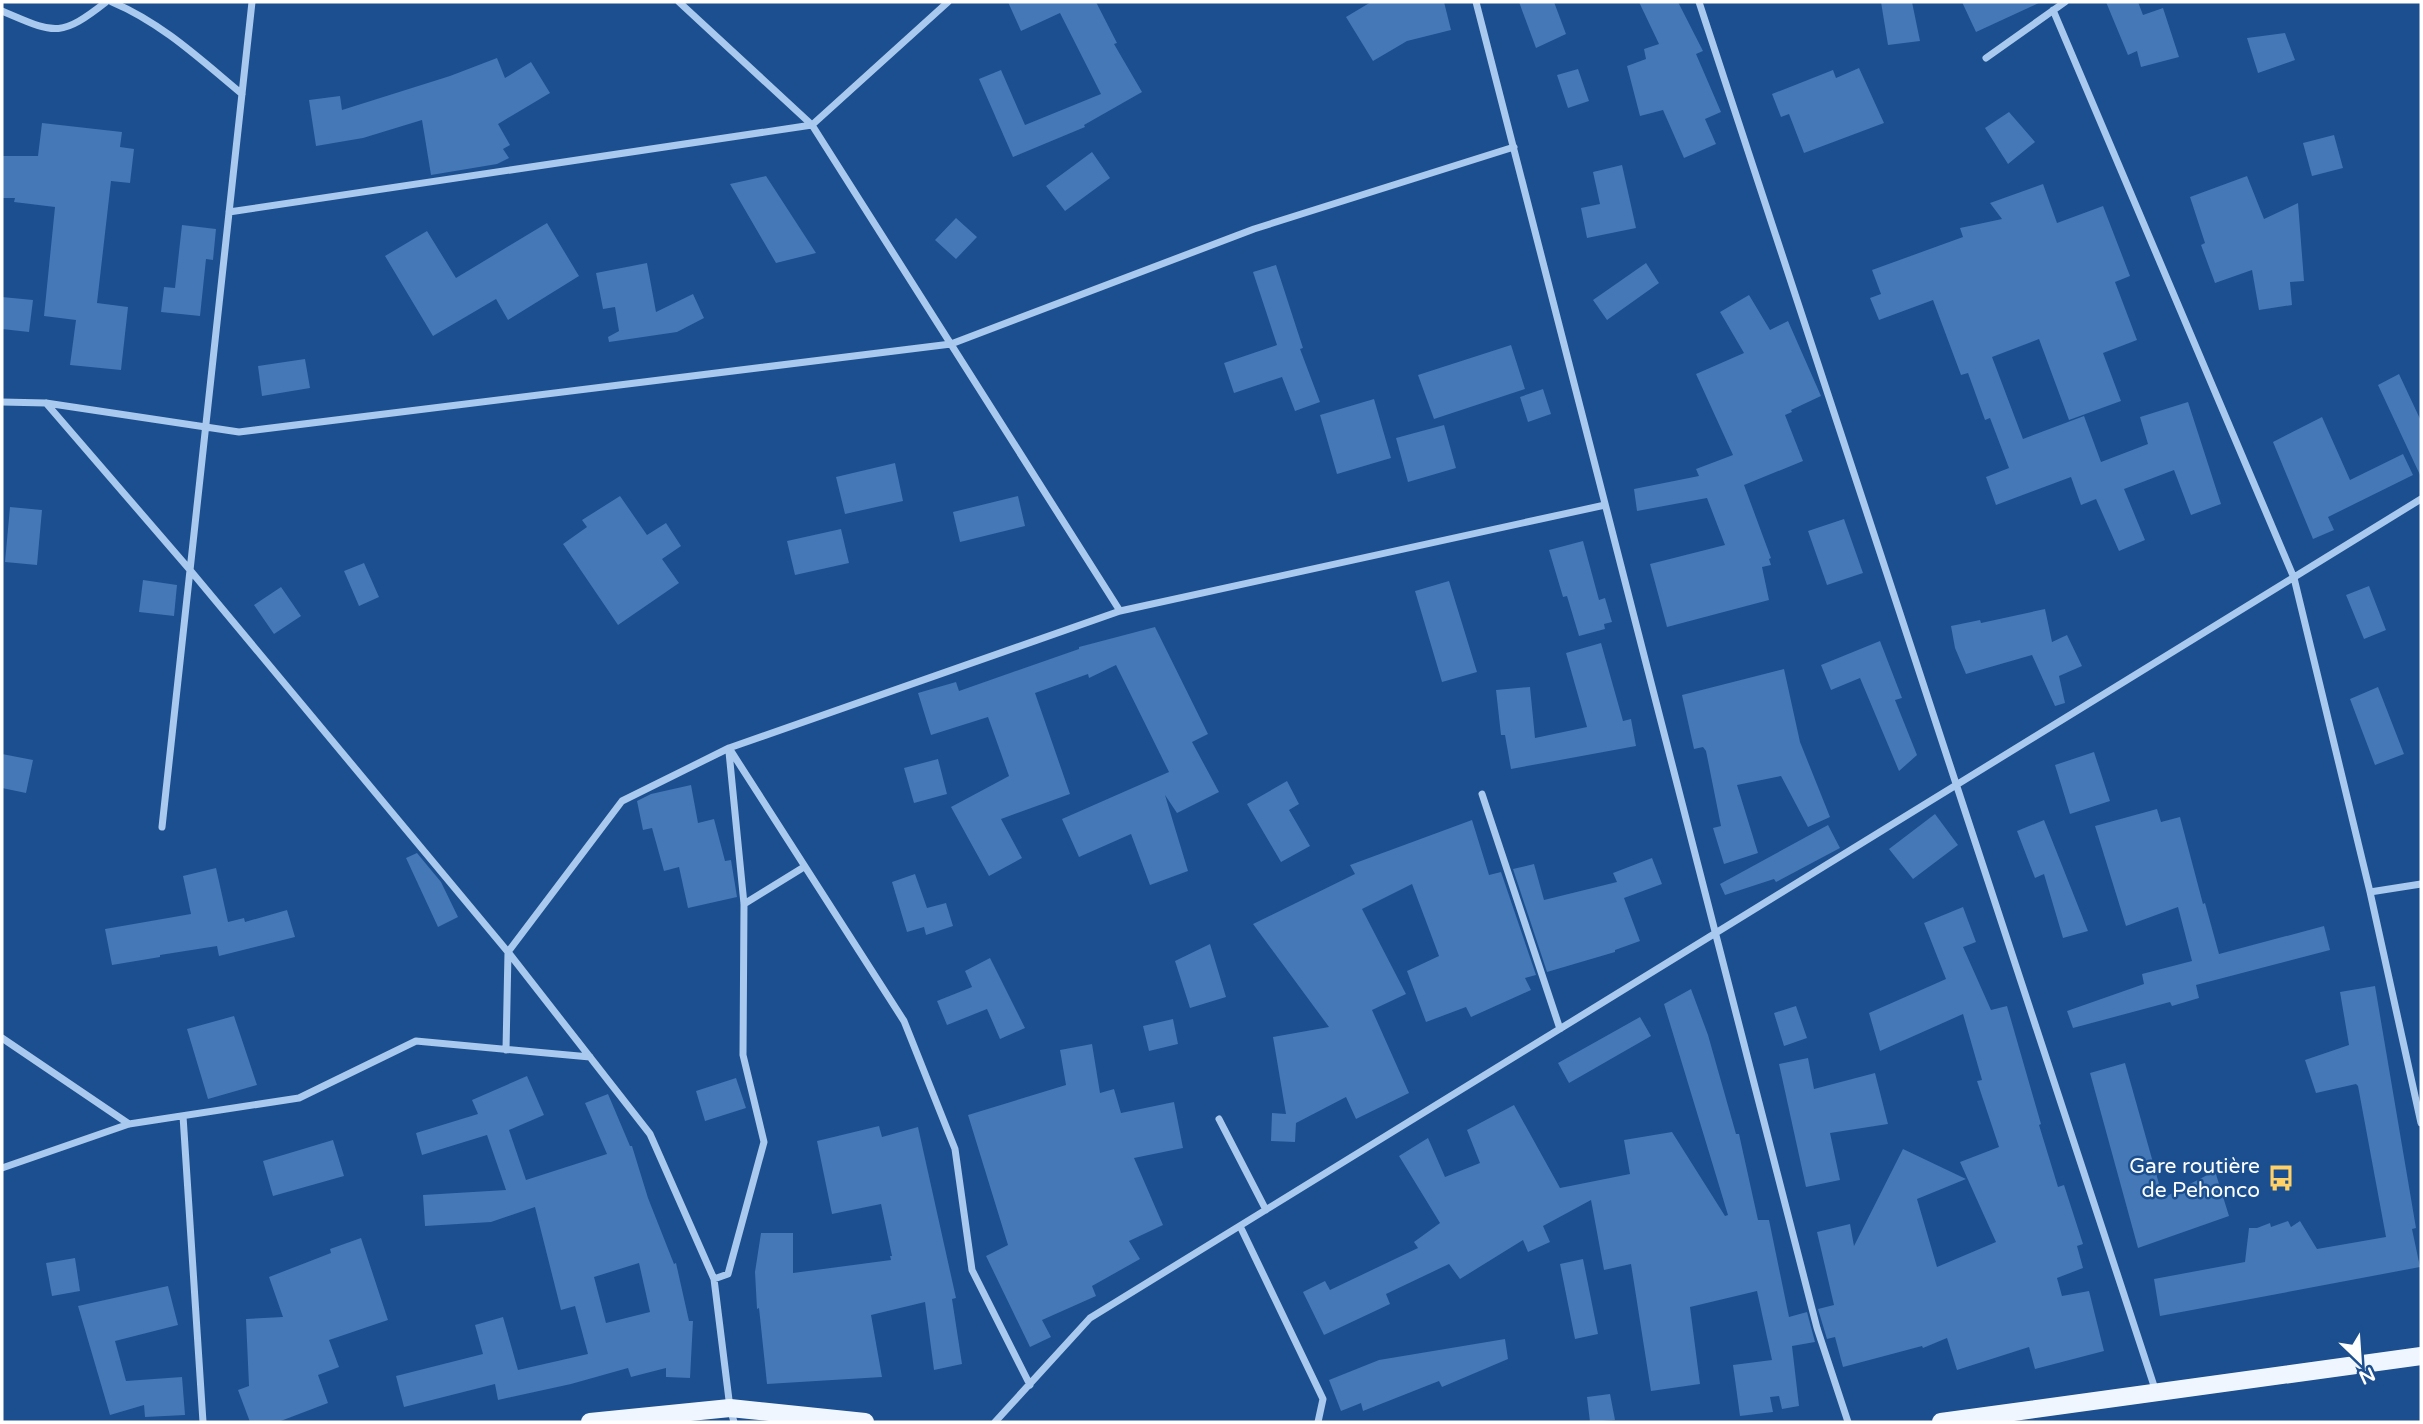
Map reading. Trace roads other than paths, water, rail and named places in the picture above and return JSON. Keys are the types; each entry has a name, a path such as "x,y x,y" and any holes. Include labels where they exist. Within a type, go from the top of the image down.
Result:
{"main road":[{"path":"1941,1422 2421,1356"},
{"path":"590,1422 732,1415 865,1422"}],"street":[{"path":"2,10 36,26 55,30 81,22 106,2"},
{"path":"113,2 137,12 169,34 242,94"},
{"path":"162,827 252,2"},
{"path":"679,2 812,125 1120,611"},
{"path":"229,212 812,125 948,2"},
{"path":"1476,2 1817,1328 1848,1422"},
{"path":"1699,2 2157,1393"},
{"path":"1986,58 2065,2"},
{"path":"2053,10 2294,578 2370,892 2421,1123"},
{"path":"2,402 46,403 239,432 951,344 1254,229 1514,147"},
{"path":"46,403 190,570 508,952 650,1134 714,1279 732,1415"},
{"path":"995,1422 1090,1318 2421,499"},
{"path":"506,1050 508,952 622,801 729,748 1120,611 1605,505"},
{"path":"729,748 904,1021 955,1149 972,1270 1030,1385"},
{"path":"714,1279 728,1274 764,1142 743,1055 744,904 729,748"},
{"path":"1482,794 1560,1029"},
{"path":"744,904 804,867"},
{"path":"2370,892 2421,884"},
{"path":"2,1038 129,1124"},
{"path":"2,1168 129,1124 299,1098 416,1041 590,1057"},
{"path":"183,1116 203,1422"},
{"path":"1219,1119 1266,1210"},
{"path":"1240,1226 1323,1399 1318,1422"}],"place":[{"name":"Gare routière de Pehonco","path":"2281,1178"}]}
